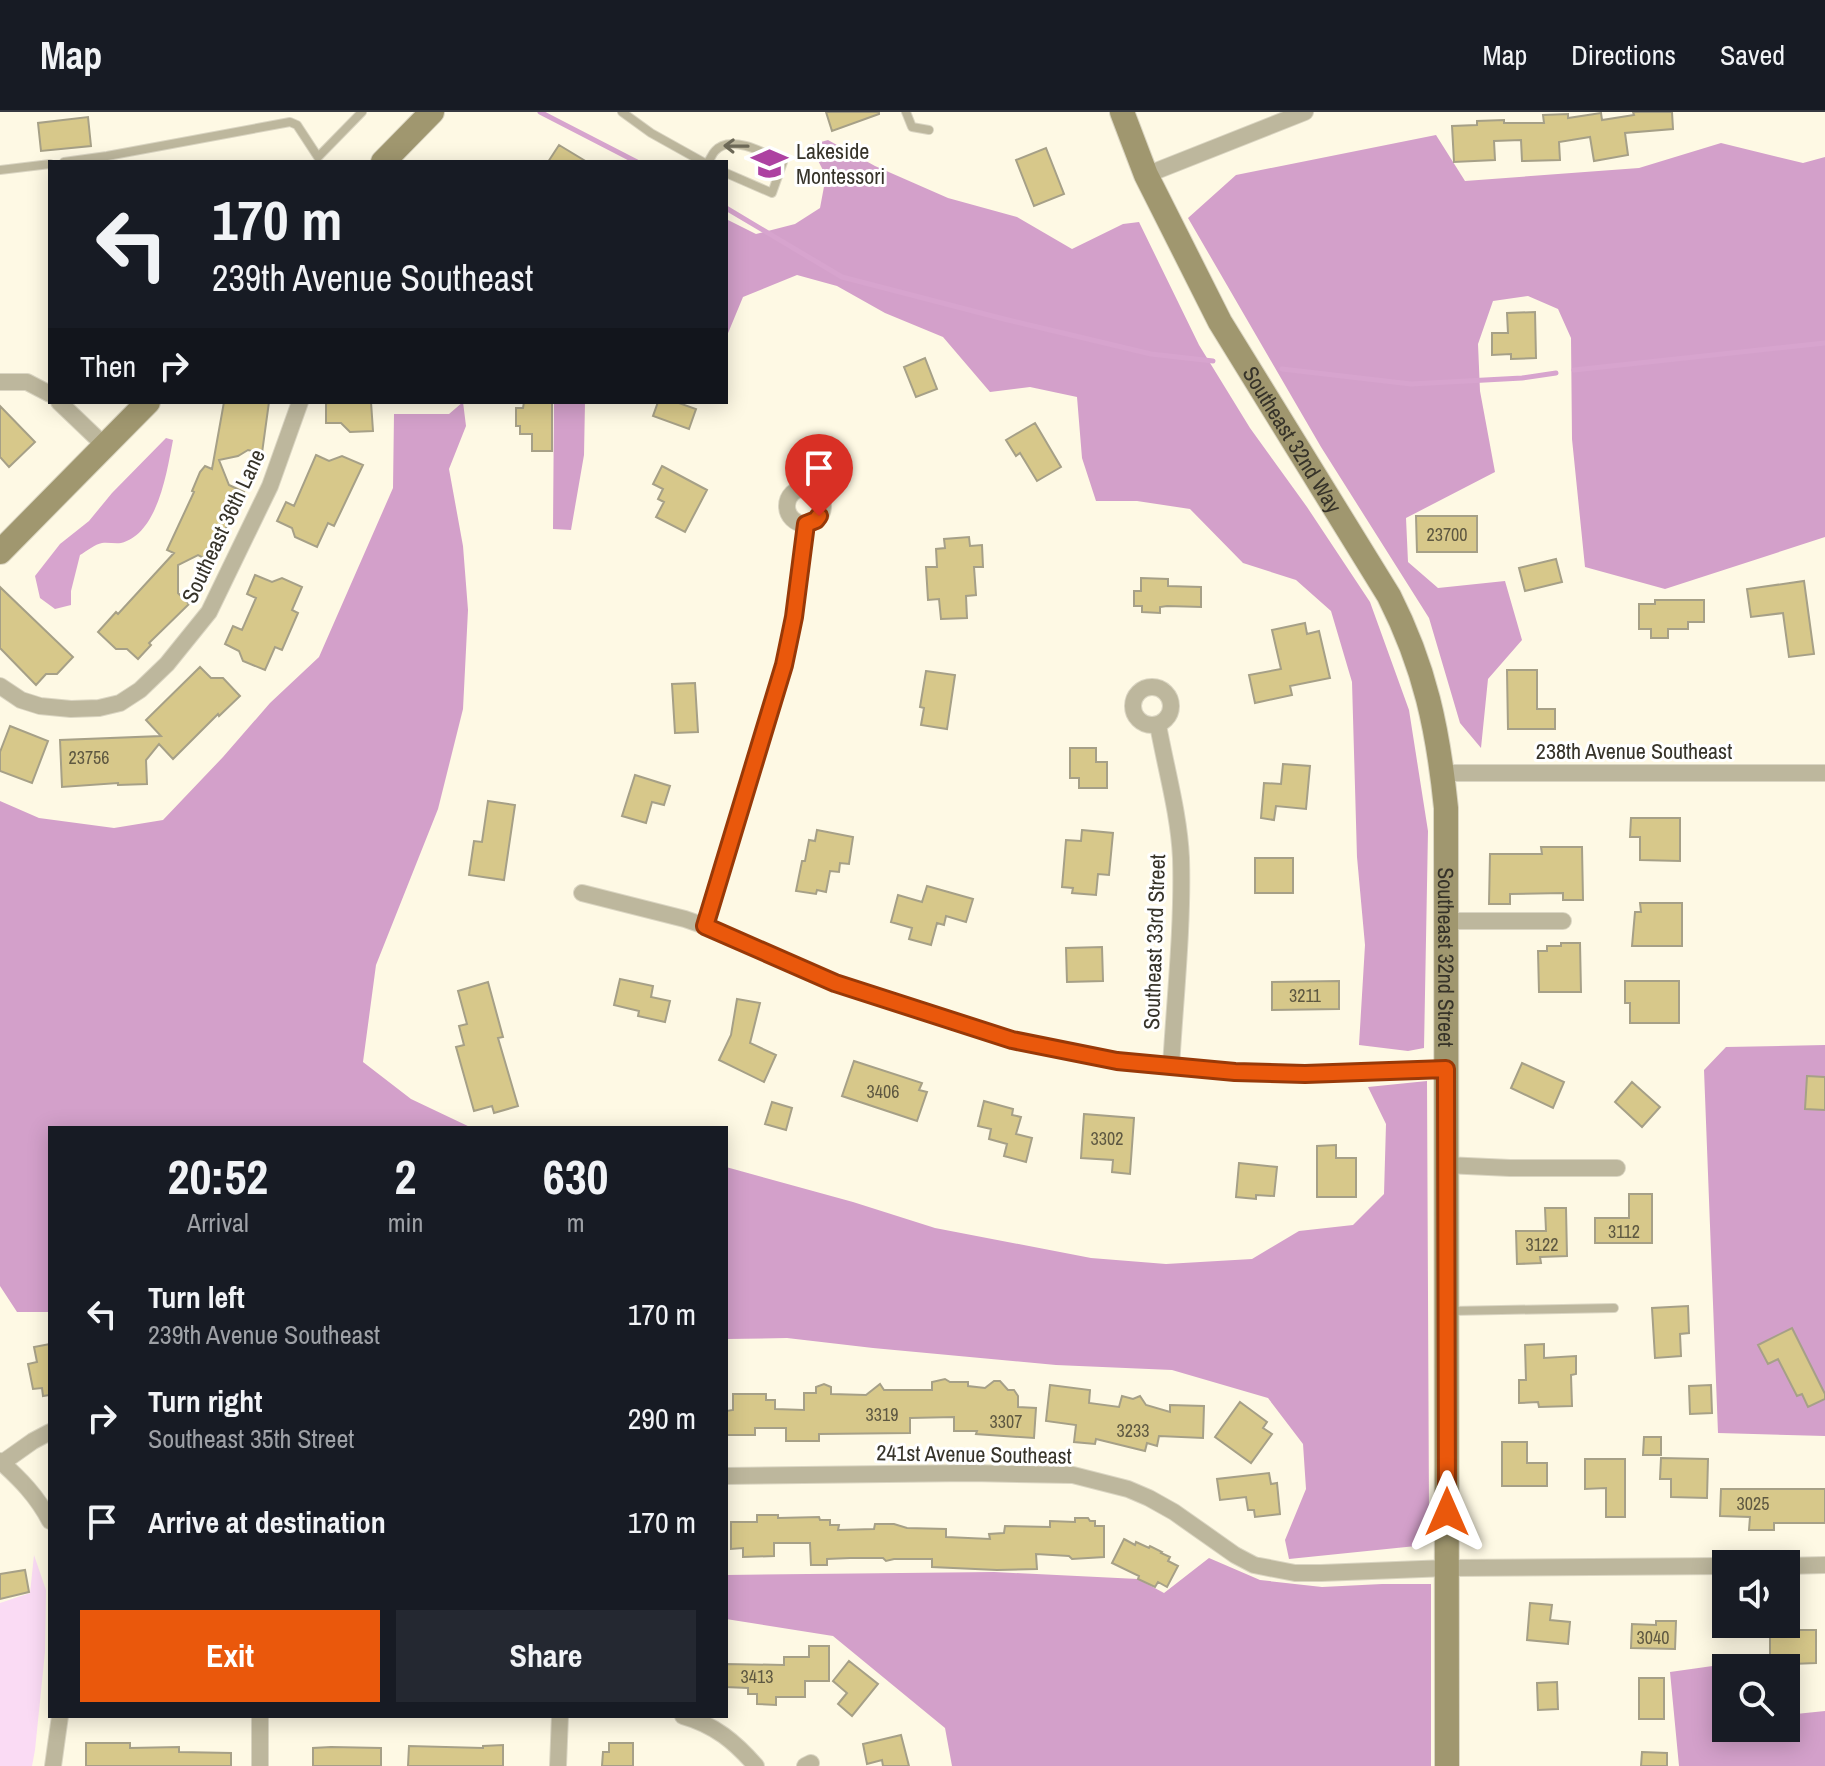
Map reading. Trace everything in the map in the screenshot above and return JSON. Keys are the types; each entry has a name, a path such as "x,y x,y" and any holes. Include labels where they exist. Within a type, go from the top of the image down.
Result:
{"street":[{"path":"385,160 432,112"},
{"name":"Southeast 32nd Way","path":"1122,112 1146,175 1220,322 1350,530 1401,619 1422,672 1443,773"},
{"path":"1146,175 1305,112"},
{"path":"0,382 27,382 48,392"},
{"path":"62,404 105,446"},
{"path":"0,552 146,404"},
{"name":"Southeast 36th Lane","path":"0,686 21,700 40,706 71,709 99,708 120,703 140,690 209,612 270,486 299,404"},
{"path":"705,926 784,665 794,617 806,524"},
{"name":"Southeast 33rd Street","path":"1158,725 1181,855 1171,1067"},
{"name":"238th Avenue Southeast","path":"1443,773 1825,773"},
{"name":"Southeast 32nd Street","path":"1443,773 1446,808 1447,1766"},
{"path":"582,893 685,919 835,983 1012,1040 1117,1061 1235,1072 1305,1074 1446,1069"},
{"path":"1446,921 1563,921"},
{"path":"1446,1165 1617,1168"},
{"path":"48,1433 1,1462 31,1491 48,1518"},
{"name":"241st Avenue Southeast","path":"728,1476 1073,1475 1113,1484 1149,1498 1235,1555 1254,1565 1275,1570 1321,1573 1447,1568 1712,1566"},
{"path":"1800,1566 1825,1565"},
{"path":"53,1766 60,1718"},
{"path":"260,1718 260,1766"},
{"path":"558,1766 560,1718"},
{"path":"689,1718 730,1738 756,1766"}],"lane":[{"path":"78,160 290,122 297,125 318,157 362,112"},
{"path":"622,112 651,133 702,160"},
{"path":"906,112 912,127 929,130"},
{"path":"708,160 716,149 737,144 749,146 783,162 772,193 728,174"},
{"path":"0,170 48,164"},
{"path":"1446,1311 1614,1308"}],"shaded area":[{"path":"1436,135 1465,181 1639,168 1721,143 1803,163 1825,157 1825,537 1665,589 1585,567 1572,439 1571,338 1558,309 1528,296 1493,301 1478,344 1480,391 1495,472 1406,518 1408,562 1438,588 1505,581 1522,640 1488,679 1481,748 1460,723 1429,618 1321,447 1188,218 1236,175"},
{"path":"828,140 875,166 948,198 1017,217 1072,249 1123,224 1139,222 1199,345 1250,428 1370,602 1409,710 1428,831 1424,1048 1408,1051 1359,1045 1365,945 1357,857 1352,682 1331,611 1296,580 1243,563 1190,509 1137,501 1096,501 1082,458 1077,397 1030,387 990,392 943,337 885,313 837,286 797,275 743,297 728,333 728,220 756,234 795,224 820,208 826,176 810,145"},
{"path":"463,404 466,426 449,469 463,546 468,610 463,709 438,809 376,965 363,1062 411,1099 468,1126 48,1126 48,1312 17,1312 0,1286 0,801 39,818 114,828 163,820 270,703 319,657 393,488 394,414 449,414"},
{"path":"554,404 585,404 584,455 571,530 553,529"},
{"path":"166,438 173,440 164,484 152,515 134,537 121,543 99,544 80,555 71,591 71,605 55,609 40,598 35,576 60,544 89,521"},
{"path":"1825,1045 1825,1436 1718,1433 1704,1070 1726,1047"},
{"path":"1427,1081 1429,1510 1416,1546 1289,1559 1285,1540 1306,1489 1303,1444 1268,1398 1172,1370 1056,1365 787,1338 728,1339 728,1168 935,1228 1091,1258 1166,1264 1252,1259 1299,1231 1353,1225 1384,1194 1386,1124 1368,1087"},
{"path":"34,1555 46,1590 45,1652 35,1750 32,1766 0,1766 0,1603 30,1593"},
{"path":"1209,1558 1260,1580 1322,1587 1431,1584 1431,1766 952,1766 945,1728 833,1636 728,1619 728,1575 994,1572 1138,1579 1164,1593"},
{"path":"1712,1666 1712,1742 1800,1742 1800,1714 1825,1711 1825,1766 1679,1766 1670,1672"}],"building":[{"path":"826,112 879,112 879,114 832,131"},
{"path":"1633,112 1672,112 1673,129 1625,133 1628,155 1594,161 1590,137 1559,142 1560,160 1522,161 1521,140 1494,141 1495,160 1454,162 1452,126 1504,120 1504,123 1544,123 1543,115 1568,114 1568,118 1601,113 1602,120 1634,115"},
{"path":"88,117 91,146 41,151 38,123"},
{"path":"559,145 584,160 549,160"},
{"path":"1046,148 1064,194 1034,206 1016,160"},
{"path":"1535,312 1536,358 1511,359 1511,354 1492,355 1492,333 1508,333 1507,313"},
{"path":"925,358 937,389 916,397 904,367"},
{"path":"224,404 269,404 262,453 248,450 238,456 219,460 229,485 244,492 212,562 198,555 178,565 178,593 189,604 149,643 151,645 138,659 127,649 116,649 98,632 174,553 167,550 200,472 205,466 212,469"},
{"path":"326,404 371,404 373,431 350,432 341,423 326,423"},
{"path":"524,404 552,404 552,451 532,451 532,434 520,434 520,426 516,426 516,408 523,408"},
{"path":"657,404 682,404 696,409 689,429 653,416"},
{"path":"0,406 35,442 9,467 0,457"},
{"path":"1035,423 1061,467 1037,481 1020,453 1016,456 1006,440"},
{"path":"316,455 329,461 342,456 363,465 334,526 328,523 317,547 295,537 292,528 277,521 286,502 294,506"},
{"path":"662,466 707,490 685,532 656,517 664,502 658,499 663,489 653,484"},
{"path":"1416,516 1477,516 1477,552 1417,552"},
{"path":"969,537 970,546 982,545 983,567 974,567 976,595 966,596 967,618 941,619 939,599 928,600 926,567 937,567 936,549 945,548 944,539"},
{"path":"1556,559 1562,582 1525,591 1519,568"},
{"path":"255,575 272,582 282,578 302,587 292,610 298,613 282,650 275,647 265,670 243,661 239,651 225,644 233,626 242,630 256,598 247,594"},
{"path":"1141,578 1168,579 1168,586 1201,587 1201,607 1167,606 1160,607 1160,613 1142,612 1142,606 1134,606 1134,591 1141,591"},
{"path":"1804,581 1814,654 1789,657 1783,613 1751,617 1747,589"},
{"path":"0,587 73,657 57,674 46,674 36,685 0,648"},
{"path":"1655,600 1704,600 1704,622 1688,622 1688,629 1668,629 1668,638 1651,638 1651,629 1639,629 1639,604 1655,604"},
{"path":"1305,623 1307,634 1319,631 1330,678 1290,686 1292,695 1255,703 1249,675 1281,669 1272,630"},
{"path":"200,667 211,678 223,678 240,696 173,759 159,744 146,760 147,784 62,787 60,740 161,736 146,720"},
{"path":"1507,670 1537,670 1537,709 1555,709 1555,729 1508,729"},
{"path":"926,671 955,675 947,729 921,725 924,708 920,707"},
{"path":"695,683 698,732 675,733 672,684"},
{"path":"10,726 48,741 32,783 0,771 0,752"},
{"path":"1070,748 1096,748 1096,762 1107,762 1107,788 1079,788 1079,778 1070,778"},
{"path":"1283,764 1310,766 1306,809 1276,806 1274,820 1261,818 1264,783 1281,784"},
{"path":"635,775 670,786 664,805 652,802 646,823 622,816"},
{"path":"488,801 515,805 504,880 469,875 474,841 482,842"},
{"path":"1631,818 1680,818 1680,861 1640,860 1640,837 1630,837"},
{"path":"817,830 853,837 849,864 840,863 839,872 830,871 826,892 796,891 809,840 815,841"},
{"path":"1082,830 1113,833 1109,875 1098,874 1096,895 1072,893 1073,888 1062,887 1066,840 1081,841"},
{"path":"1541,847 1582,847 1583,900 1563,900 1563,893 1510,894 1510,904 1489,904 1490,854 1542,854"},
{"path":"1255,858 1293,858 1293,893 1255,893"},
{"path":"927,886 973,899 966,922 946,916 944,925 937,923 931,945 909,939 912,928 891,922 898,895 922,902"},
{"path":"1640,903 1682,903 1682,946 1632,946 1635,912 1641,912"},
{"path":"1561,943 1580,943 1581,992 1539,992 1538,951 1547,951 1547,946 1561,946"},
{"path":"1102,947 1103,981 1067,982 1066,948"},
{"path":"620,979 653,986 651,997 670,1001 665,1022 638,1016 639,1011 614,1005"},
{"path":"1339,981 1339,1009 1272,1010 1272,982"},
{"path":"1625,981 1679,981 1679,1023 1630,1023 1630,1003 1625,1003"},
{"path":"488,982 503,1037 498,1038 518,1106 494,1113 492,1106 474,1111 456,1047 464,1045 459,1026 467,1024 458,991"},
{"path":"737,999 760,1003 750,1043 776,1055 764,1082 719,1060 731,1035"},
{"path":"854,1061 922,1083 919,1090 927,1092 917,1121 842,1096"},
{"path":"1522,1063 1564,1082 1553,1108 1511,1088"},
{"path":"1807,1076 1825,1077 1825,1110 1805,1109"},
{"path":"1632,1082 1660,1107 1642,1127 1615,1102"},
{"path":"984,1101 1013,1109 1012,1115 1021,1117 1016,1134 1032,1138 1026,1162 1004,1156 1007,1144 989,1139 991,1129 978,1126"},
{"path":"772,1102 792,1108 786,1130 765,1124"},
{"path":"1084,1114 1134,1118 1130,1174 1112,1172 1113,1160 1081,1158"},
{"path":"1336,1145 1336,1158 1356,1158 1356,1197 1317,1197 1317,1146"},
{"path":"1239,1163 1277,1167 1274,1196 1256,1195 1256,1199 1236,1197"},
{"path":"1629,1194 1652,1194 1652,1243 1595,1243 1595,1218 1629,1218"},
{"path":"1545,1208 1566,1208 1567,1256 1540,1257 1541,1263 1517,1264 1516,1231 1546,1231"},
{"path":"1688,1306 1689,1333 1680,1334 1681,1356 1655,1358 1652,1308"},
{"path":"1792,1328 1825,1394 1825,1399 1808,1407 1802,1394 1797,1396 1778,1359 1768,1364 1758,1345"},
{"path":"48,1344 48,1395 43,1396 42,1388 33,1389 28,1364 37,1362 34,1347"},
{"path":"1544,1344 1544,1358 1576,1356 1576,1374 1571,1375 1572,1406 1539,1407 1538,1402 1519,1403 1519,1380 1526,1380 1525,1345"},
{"path":"945,1379 985,1388 994,1381 1000,1381 1008,1390 1014,1390 1018,1396 1018,1407 1036,1408 1034,1438 954,1431 954,1417 910,1418 910,1433 819,1434 819,1441 786,1441 786,1428 755,1428 755,1435 728,1435 728,1411 733,1410 733,1394 766,1394 766,1400 775,1400 775,1409 804,1410 804,1393 816,1393 816,1387 824,1384 831,1387 831,1394 866,1395 880,1384 884,1390 932,1390 932,1382"},
{"path":"1050,1385 1090,1390 1089,1403 1119,1407 1122,1396 1133,1399 1140,1396 1146,1405 1170,1412 1170,1405 1204,1406 1203,1438 1159,1436 1157,1446 1147,1443 1145,1451 1096,1439 1095,1444 1074,1442 1076,1425 1046,1421"},
{"path":"1711,1385 1712,1413 1690,1414 1689,1386"},
{"path":"1240,1402 1267,1422 1263,1428 1272,1434 1251,1463 1215,1437"},
{"path":"1644,1437 1661,1437 1661,1455 1643,1455"},
{"path":"1502,1442 1527,1442 1527,1463 1547,1463 1547,1486 1502,1486"},
{"path":"1661,1458 1708,1459 1707,1498 1671,1497 1671,1479 1660,1479"},
{"path":"1585,1459 1625,1459 1625,1517 1606,1517 1606,1488 1585,1489"},
{"path":"1269,1473 1271,1484 1277,1483 1280,1514 1255,1517 1254,1510 1248,1510 1246,1497 1220,1500 1217,1479"},
{"path":"1721,1489 1825,1489 1825,1523 1774,1523 1774,1530 1749,1530 1750,1517 1720,1516"},
{"path":"757,1515 819,1517 820,1520 830,1520 830,1525 839,1525 838,1530 874,1529 875,1524 894,1524 907,1528 946,1529 946,1537 990,1539 989,1534 1004,1533 1005,1526 1050,1527 1050,1521 1075,1522 1075,1518 1088,1518 1095,1521 1095,1526 1104,1526 1104,1557 1072,1559 1069,1556 1036,1554 1037,1569 932,1567 932,1559 886,1561 883,1558 827,1559 827,1565 811,1565 810,1543 774,1543 774,1556 743,1557 743,1548 731,1549 731,1522 757,1522"},
{"path":"1124,1539 1135,1545 1136,1542 1150,1546 1170,1557 1168,1561 1178,1566 1167,1587 1158,1582 1155,1587 1112,1563"},
{"path":"25,1570 29,1592 0,1599 0,1574"},
{"path":"1530,1603 1552,1605 1550,1620 1570,1622 1568,1644 1527,1640"},
{"path":"1656,1621 1676,1621 1675,1649 1631,1648 1632,1624 1656,1625"},
{"path":"1800,1630 1816,1630 1816,1663 1800,1664 1800,1654 1770,1654 1770,1638 1800,1638"},
{"path":"809,1646 829,1646 829,1681 805,1681 805,1697 776,1697 776,1705 757,1704 757,1694 748,1694 748,1688 728,1687 728,1664 784,1665 784,1657 809,1657"},
{"path":"849,1661 878,1684 852,1716 838,1704 847,1693 833,1681"},
{"path":"1639,1678 1664,1678 1664,1719 1639,1719"},
{"path":"1557,1682 1558,1709 1538,1710 1537,1683"},
{"path":"901,1735 909,1766 883,1766 882,1760 867,1764 863,1744"},
{"path":"86,1743 130,1743 130,1748 179,1747 179,1752 231,1753 231,1766 86,1766"},
{"path":"609,1743 633,1743 633,1766 602,1766 603,1752 609,1752"},
{"path":"503,1745 503,1766 408,1766 409,1746 483,1748"},
{"path":"313,1748 381,1748 381,1766 313,1766"},
{"path":"1642,1752 1667,1753 1667,1766 1641,1766"}],"waterway":[{"path":"540,112 633,160"},
{"path":"728,209 842,277 1151,354 1213,361"},
{"path":"1574,370 1825,343"},
{"path":"1282,369 1411,384 1522,378 1556,373"}],"place":[{"name":"Lakeside Montessori","path":"770,164"}],"route":[{"path":"819,516 806,524 794,617 784,665 705,926 835,983 1012,1040 1117,1061 1235,1072 1305,1074 1446,1069 1447,1512"}]}
